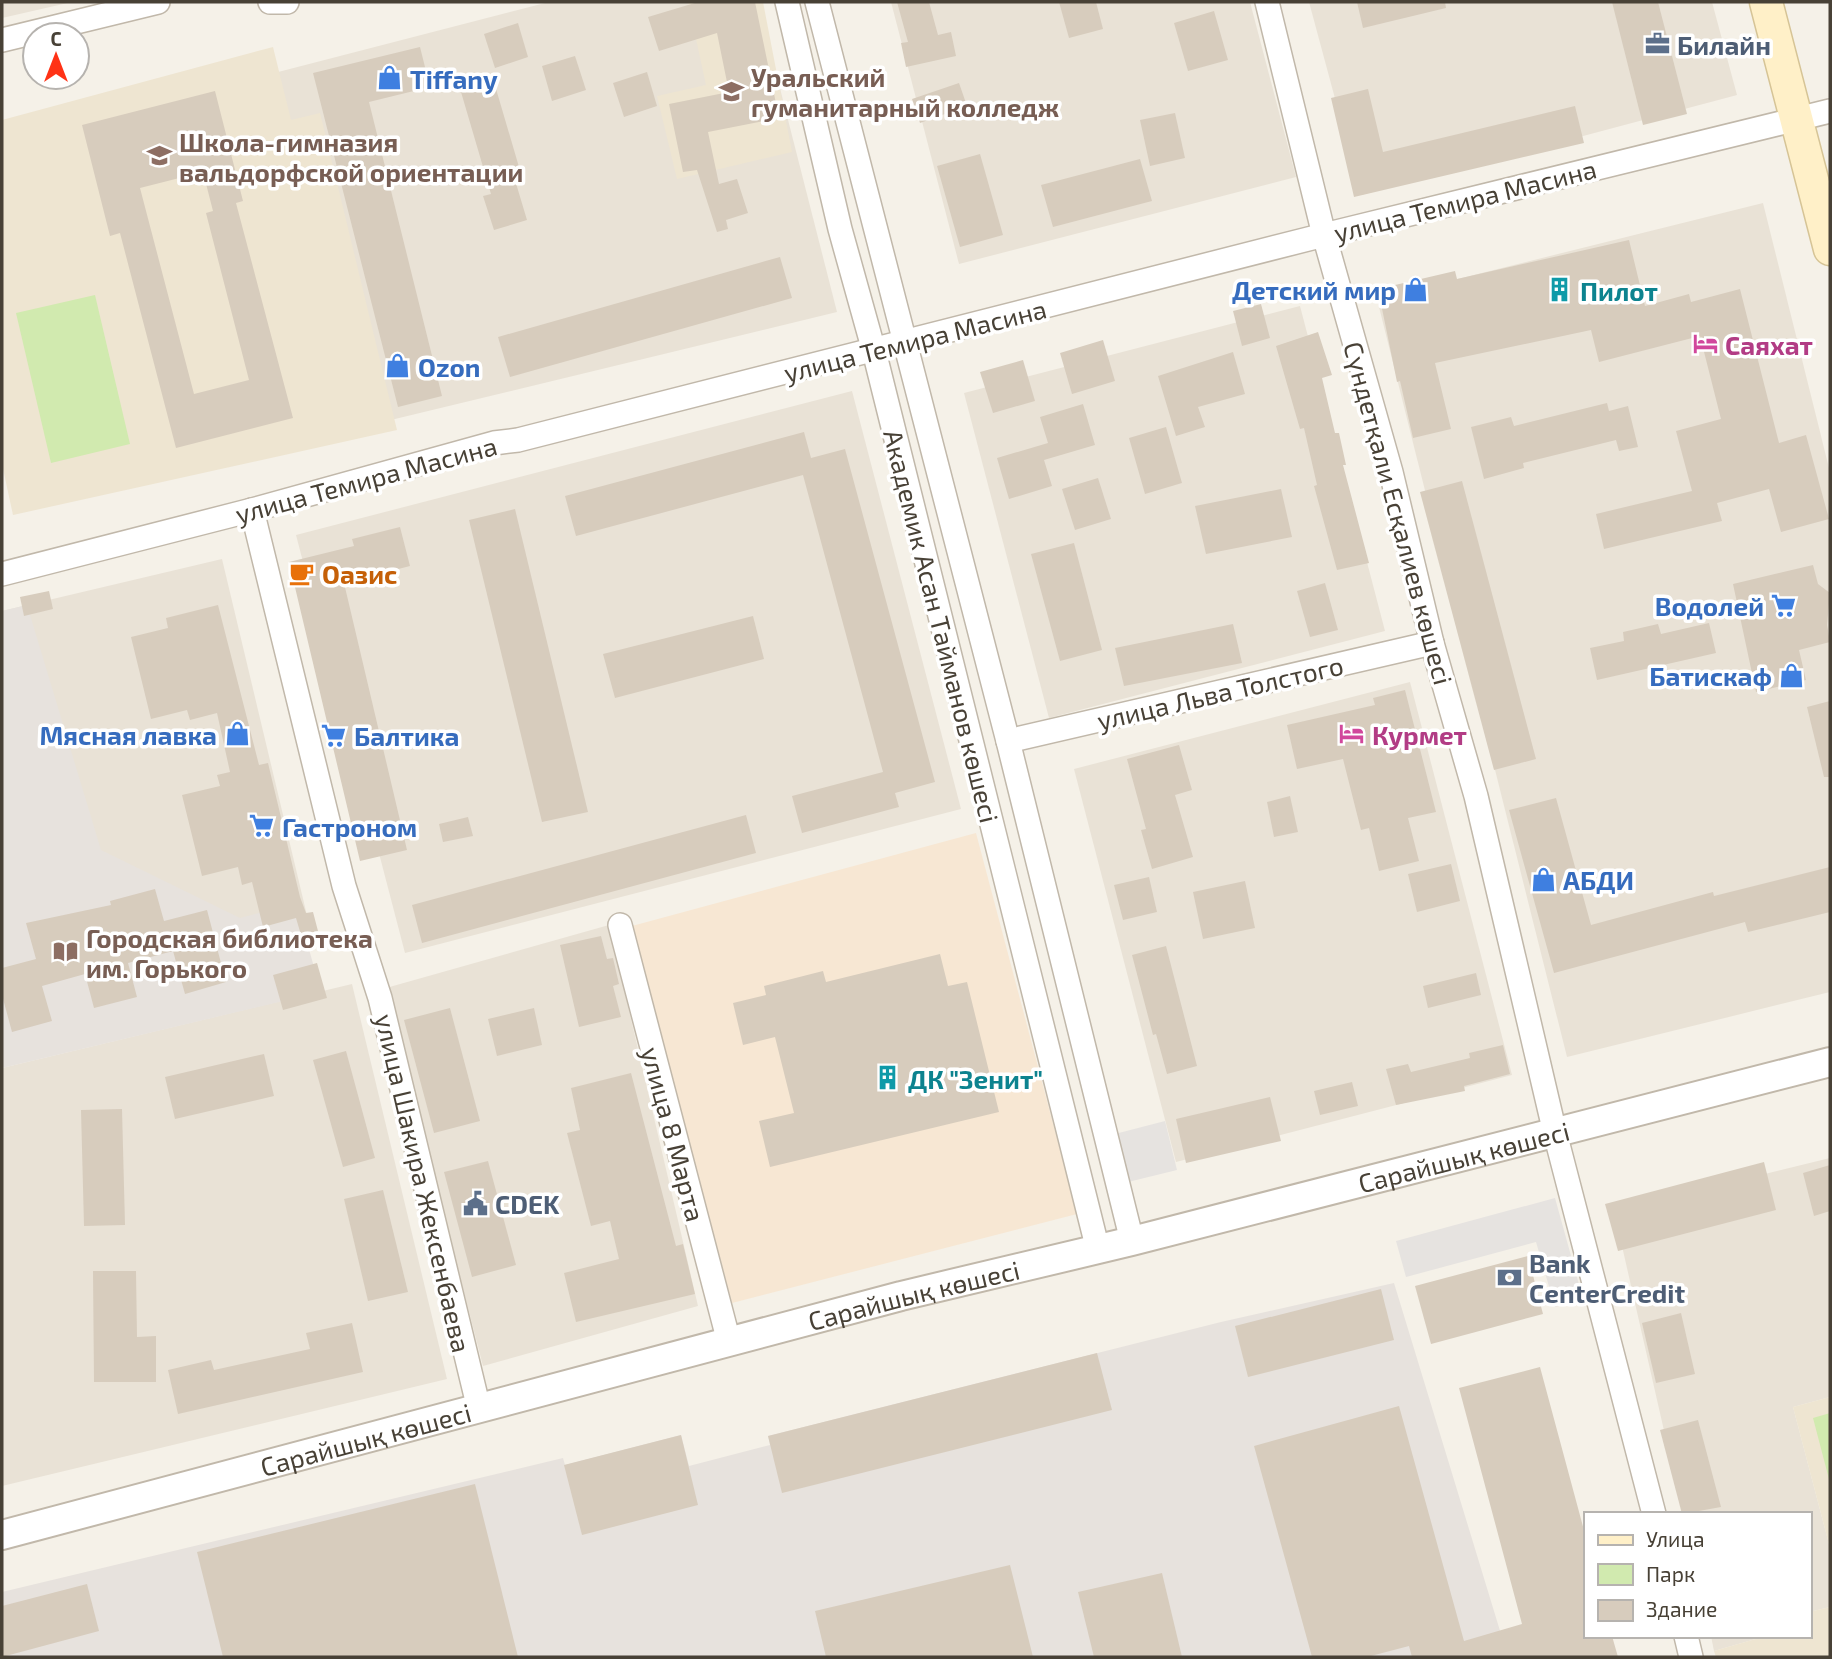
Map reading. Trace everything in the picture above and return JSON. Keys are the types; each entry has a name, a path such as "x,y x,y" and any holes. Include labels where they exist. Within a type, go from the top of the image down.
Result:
{"main road":[{"path":"1766,2 1830,249"}],"street":[{"path":"2,40 158,2"},
{"path":"270,2 287,2"},
{"name":"Академик Асан Тайманов көшесі","path":"786,2 840,229 874,351 1098,1250"},
{"name":"Академик Асан Тайманов көшесі","path":"817,2 1008,741 1132,1241"},
{"name":"Сүндетқали Есқалиев көшесі","path":"1267,2 1324,235 1391,472 1432,643 1476,796 1555,1133 1653,1512"},
{"name":"улица Темира Масина","path":"2,574 252,510 494,443 518,440 1324,235 1830,111"},
{"name":"улица Шакира Жексенбаева","path":"252,510 344,887 380,998 479,1409"},
{"name":"улица Льва Толстого","path":"1008,741 1432,643"},
{"name":"улица 8 Марта","path":"620,925 729,1342"},
{"name":"Сарайшық көшесі","path":"2,1535 729,1342 1830,1062"},
{"path":"1686,1638 1691,1657"}],"shaded area":[{"path":"2,2 72,2 2,18"},
{"path":"549,2 758,2 837,312 176,472 96,119"},
{"name":"Уральский гуманитарный колледж","path":"688,2 763,2 792,152 677,179 657,96 706,85"},
{"path":"891,2 1250,2 1296,177 959,264"},
{"path":"1309,2 1712,2 1737,95 1361,195"},
{"path":"273,47 291,120 320,113 397,430 13,515 2,464 2,120"},
{"path":"1763,203 1830,472 1830,992 1567,1057 1377,299"},
{"path":"1300,306 1385,631 1049,718 964,393"},
{"path":"852,391 961,809 405,953 296,535"},
{"path":"222,559 310,928 2,1001 2,611"},
{"path":"27,605 101,850 240,918 296,903 321,992 2,1068 2,611"},
{"path":"1410,682 1512,1075 1176,1162 1074,769"},
{"path":"976,833 1077,1214 732,1303 632,926"},
{"path":"609,925 698,1306 483,1366 386,988"},
{"path":"352,984 447,1379 2,1486 2,1068"},
{"path":"1165,1121 1177,1170 1124,1183 1111,1135"},
{"path":"1830,1158 1830,1397 1793,1407 1830,1548 1830,1607 1811,1612 1811,1512 1683,1512 1614,1211"},
{"path":"1555,1198 1583,1299 1555,1307 1536,1242 1406,1277 1396,1241"},
{"path":"1394,1283 1508,1657 2,1657 2,1592 563,1458 565,1465 681,1435 689,1466 770,1445 768,1436 1221,1322"},
{"path":"1830,1397 1830,1548 1793,1407"},
{"path":"1830,1607 1830,1657 1716,1657 1714,1651 1759,1638 1811,1638 1811,1612"},
{"path":"1711,1638 1759,1638 1714,1651"}],"green space":[{"path":"95,295 130,444 51,463 16,313"},
{"path":"1830,1413 1830,1483 1813,1418"}],"building":[{"name":"Уральский гуманитарный колледж","path":"698,2 755,2 779,118 708,132 719,184 737,179 748,213 726,220 728,229 717,232 697,170 683,172 669,104 729,92 717,33 659,51 648,17"},
{"path":"897,2 929,2 938,35 951,32 956,56 906,67 901,43 908,42"},
{"path":"1059,2 1096,2 1103,29 1069,38"},
{"path":"1357,2 1445,2 1446,8 1363,28"},
{"path":"1612,2 1658,2 1687,114 1643,125"},
{"path":"1214,11 1228,60 1188,71 1174,23"},
{"path":"518,23 528,57 495,68 484,34"},
{"path":"420,47 430,87 369,102 442,396 398,407 313,73"},
{"path":"575,56 586,90 552,101 542,66"},
{"path":"647,72 657,106 624,117 613,83"},
{"path":"494,82 519,167 512,170 527,220 494,230 483,196 491,194 461,92"},
{"path":"959,83 967,106 920,123 912,99"},
{"path":"1368,89 1383,152 1575,106 1584,143 1354,197 1331,98"},
{"path":"215,91 243,201 236,203 293,418 176,448 120,233 110,236 82,125","holes":["203,172 213,211 206,213 249,380 194,394 140,188"]},
{"path":"1175,113 1185,158 1150,166 1140,120"},
{"path":"980,154 1003,235 960,247 937,166"},
{"path":"1140,159 1152,201 1053,227 1041,185"},
{"path":"1629,240 1645,306 1689,294 1691,302 1740,289 1779,443 1806,435 1829,519 1781,532 1769,489 1717,503 1722,521 1604,549 1596,514 1692,491 1676,431 1721,419 1700,336 1599,362 1591,330 1435,363 1451,429 1413,438 1400,381 1397,382 1378,289 1455,271 1457,279"},
{"path":"780,257 792,298 510,377 498,337"},
{"path":"1261,304 1270,338 1242,346 1233,311"},
{"path":"1318,332 1332,375 1322,378 1335,433 1339,433 1346,465 1343,465 1369,563 1337,570 1314,486 1317,485 1304,428 1300,429 1276,346"},
{"path":"1103,340 1115,381 1072,394 1060,353"},
{"path":"1233,352 1245,394 1198,407 1205,427 1176,436 1158,376"},
{"path":"1023,360 1035,401 993,413 980,372"},
{"path":"1607,403 1609,411 1628,406 1638,447 1619,451 1616,440 1523,463 1524,468 1484,479 1471,427 1511,417 1514,426"},
{"path":"1083,404 1095,445 1044,460 1052,486 1009,499 997,458 1048,443 1040,417"},
{"path":"1166,427 1182,483 1145,494 1129,438"},
{"path":"804,432 811,458 845,449 935,782 895,793 899,807 802,833 792,796 883,772 803,475 576,536 565,496"},
{"path":"1098,478 1111,519 1075,530 1062,489"},
{"path":"1462,481 1536,759 1494,770 1420,492"},
{"path":"1281,489 1292,537 1206,554 1195,506"},
{"path":"515,509 588,812 542,822 469,520"},
{"path":"400,527 410,566 344,583 407,850 360,861 289,562 354,546 352,539"},
{"path":"1074,543 1102,650 1060,661 1031,554"},
{"name":"Водолей","path":"1813,565 1818,584 1830,593 1827,625 1830,642 1799,650 1806,680 1756,692 1733,584"},
{"path":"1325,583 1338,630 1310,637 1297,591"},
{"path":"49,591 53,609 24,616 20,597"},
{"path":"218,605 259,765 268,763 300,897 306,913 313,912 318,931 301,935 296,918 263,927 252,882 242,885 238,867 202,876 182,795 220,786 217,775 230,772 217,713 190,720 187,710 151,719 131,637 168,628 166,618"},
{"path":"753,616 764,659 615,698 603,654"},
{"path":"1709,623 1716,653 1597,680 1590,648 1624,641 1623,632 1658,624 1661,634"},
{"path":"1233,624 1242,663 1124,686 1115,648"},
{"path":"1405,690 1436,812 1408,818 1419,861 1379,871 1369,828 1361,830 1343,759 1297,769 1287,725 1375,705 1373,698"},
{"path":"1830,701 1830,777 1824,777 1807,707"},
{"path":"1179,745 1192,790 1175,795 1193,857 1152,869 1141,830 1146,829 1127,759"},
{"path":"1290,796 1298,832 1274,837 1267,802"},
{"path":"1556,798 1591,925 1713,892 1714,896 1830,867 1830,912 1748,932 1745,922 1554,973 1509,810"},
{"path":"746,815 756,853 422,943 412,905"},
{"path":"468,817 473,836 443,842 439,824"},
{"path":"1451,864 1460,901 1417,912 1408,874"},
{"path":"1149,877 1157,912 1123,920 1114,885"},
{"path":"1245,881 1255,928 1203,939 1193,892"},
{"path":"155,889 164,921 207,910 226,982 185,994 173,951 128,963 137,997 94,1008 85,974 42,986 52,1021 12,1032 2,995 2,968 36,959 26,923 111,905 110,901"},
{"path":"601,936 607,959 613,958 619,984 613,986 621,1017 579,1027 560,945"},
{"path":"1166,946 1197,1066 1167,1074 1156,1034 1153,1035 1132,955"},
{"name":"ДК \"Зенит\"","path":"940,954 948,986 967,982 999,1112 770,1167 759,1121 794,1113 775,1037 743,1045 733,1003 766,995 764,986 823,971 826,982"},
{"path":"317,963 327,998 283,1010 273,975"},
{"path":"1476,973 1481,995 1428,1008 1423,986"},
{"path":"450,1008 480,1121 434,1133 404,1020"},
{"path":"534,1008 542,1045 497,1056 488,1019"},
{"path":"1503,1045 1510,1074 1464,1086 1465,1091 1396,1105 1386,1069 1408,1064 1411,1072 1470,1058 1469,1053"},
{"path":"346,1051 375,1158 343,1167 313,1060"},
{"path":"264,1054 274,1096 175,1119 165,1077"},
{"path":"631,1073 676,1246 683,1244 695,1294 576,1322 564,1273 619,1259 610,1221 591,1226 567,1133 580,1130 571,1088"},
{"path":"1352,1082 1358,1106 1320,1115 1314,1091"},
{"path":"1270,1097 1281,1141 1186,1163 1176,1119"},
{"path":"122,1109 125,1225 84,1226 81,1110"},
{"path":"488,1161 516,1265 472,1277 444,1172"},
{"path":"1764,1162 1776,1210 1618,1251 1605,1204"},
{"path":"1830,1165 1830,1211 1814,1216 1803,1173"},
{"path":"383,1190 408,1292 368,1301 344,1199"},
{"path":"1528,1256 1543,1314 1431,1344 1415,1286"},
{"path":"93,1271 136,1271 137,1337 156,1336 156,1382 94,1382"},
{"path":"1381,1289 1394,1340 1248,1377 1235,1326"},
{"path":"1681,1313 1695,1374 1656,1383 1642,1323"},
{"path":"352,1323 363,1372 178,1414 168,1370 211,1360 214,1370 310,1349 306,1333"},
{"path":"1097,1353 1112,1410 782,1493 768,1436"},
{"path":"1540,1367 1584,1530 1584,1638 1613,1638 1618,1657 1412,1657 1409,1646 1367,1657 1312,1657 1254,1446 1399,1406 1464,1641 1522,1624 1459,1388"},
{"path":"1698,1420 1721,1507 1681,1512 1660,1430"},
{"path":"681,1435 698,1505 582,1535 564,1465"},
{"path":"475,1484 518,1657 223,1657 197,1552"},
{"path":"1010,1565 1033,1657 826,1657 815,1611"},
{"path":"1162,1573 1182,1657 1094,1657 1078,1592"},
{"path":"87,1584 99,1631 2,1657 2,1606"}],"place":[{"name":"Билайн","path":"1657,44"},
{"name":"Tiffany","path":"390,78"},
{"name":"Уральский гуманитарный колледж","path":"731,91"},
{"name":"Школа-гимназия вальдорфской ориентации","path":"159,156"},
{"name":"Детский мир","path":"1416,289"},
{"name":"Пилот","path":"1560,290"},
{"name":"Саяхат","path":"1705,344"},
{"name":"Ozon","path":"398,366"},
{"name":"Оазис","path":"302,573"},
{"name":"Водолей","path":"1784,605"},
{"name":"Батискаф","path":"1792,675"},
{"name":"Мясная лавка","path":"237,734"},
{"name":"Курмет","path":"1352,734"},
{"name":"Балтика","path":"334,735"},
{"name":"Гастроном","path":"262,826"},
{"name":"АБДИ","path":"1543,879"},
{"name":"Городская библиотека им. Горького","path":"66,952"},
{"name":"ДК \"Зенит\"","path":"888,1078"},
{"name":"CDEK","path":"475,1203"},
{"name":"Bank CenterCredit","path":"1509,1277"}]}
